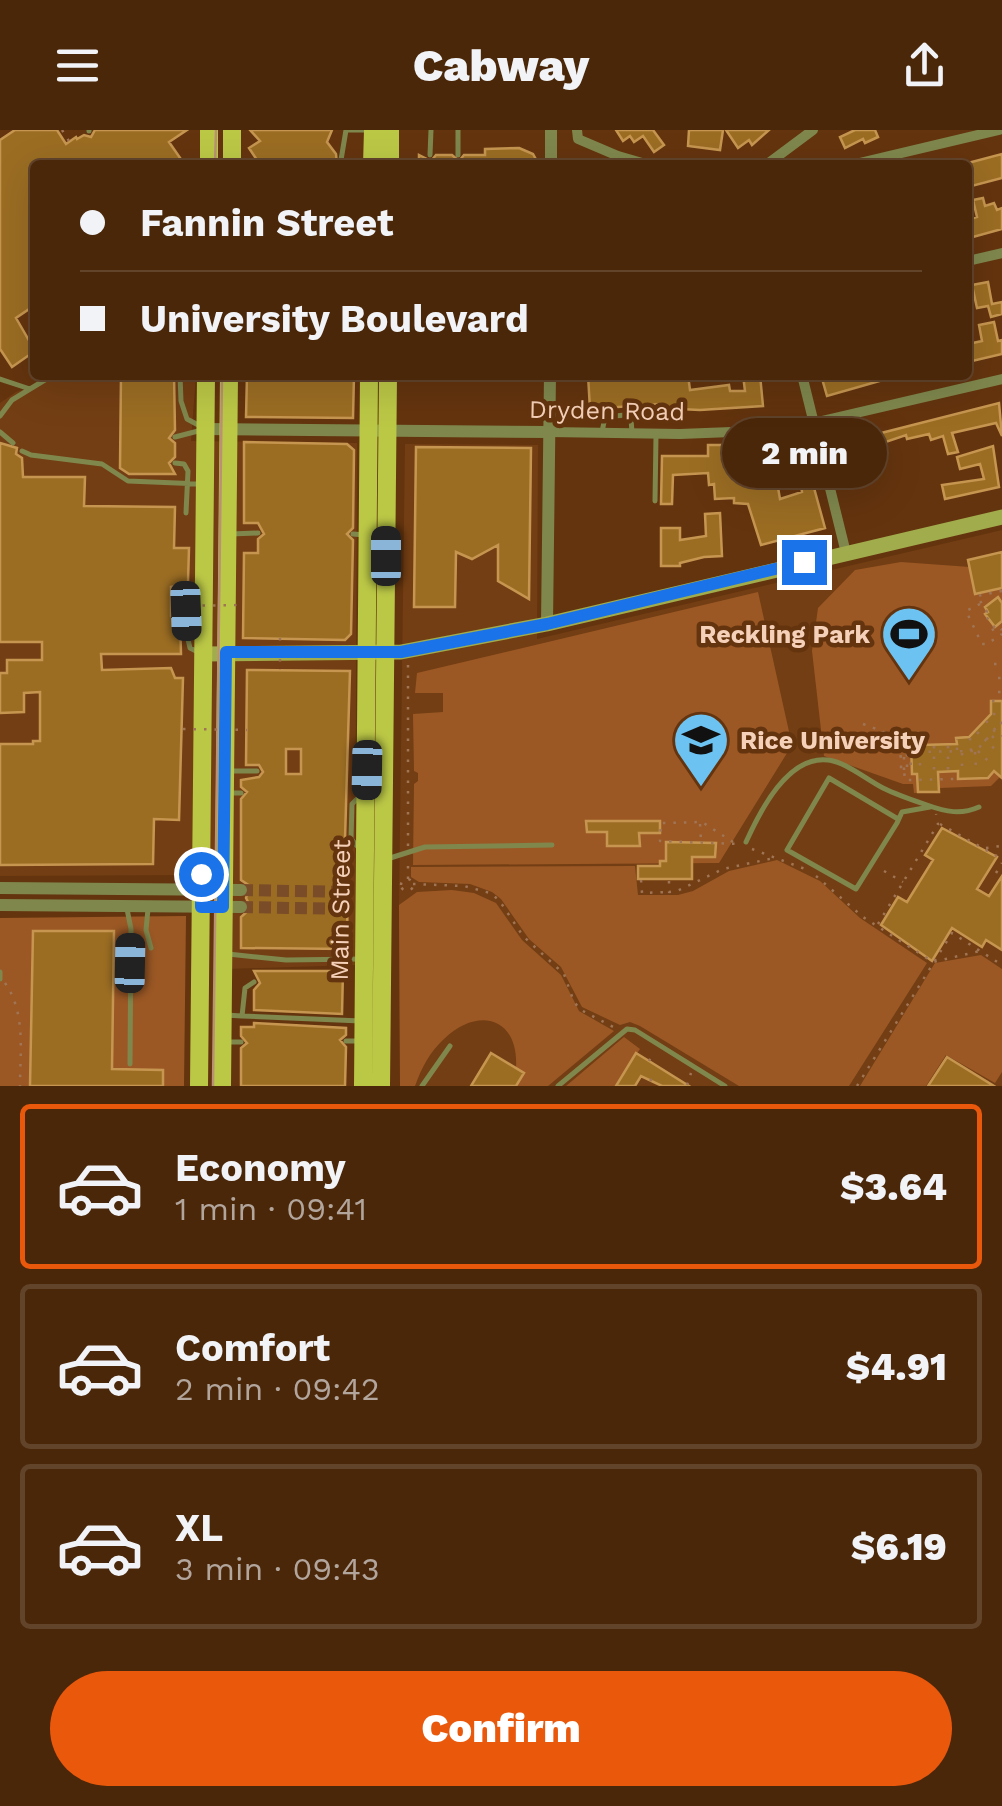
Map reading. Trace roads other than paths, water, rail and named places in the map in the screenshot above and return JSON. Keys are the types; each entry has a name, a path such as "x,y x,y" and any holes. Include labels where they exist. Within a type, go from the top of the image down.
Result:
{"main road":[{"path":"209,130 209,160"},
{"path":"232,130 232,160"},
{"path":"372,160 374,130"},
{"path":"390,130 390,160"},
{"path":"198,1086 203,654 195,484 209,380"},
{"path":"209,380 212,409 217,421 228,429"},
{"path":"222,1086 232,1042 222,1015 232,898 232,793 224,771 229,380"},
{"name":"Main Street","path":"364,1086 355,1041 364,1021 366,900 374,856 377,652 378,430 370,380"},
{"name":"Main Street","path":"374,856 367,792 358,770 377,652 360,534 387,380"},
{"path":"203,654 326,646 377,652 547,624 1002,517"},
{"name":"Main Street","path":"366,900 381,1086"}],"street":[{"path":"551,130 551,160"},
{"path":"577,130 578,139 632,160"},
{"path":"773,160 813,130"},
{"path":"872,160 999,130"},
{"path":"972,260 1002,253"},
{"path":"547,624 550,380"},
{"path":"803,380 846,553"},
{"name":"Dryden Road","path":"205,429 316,436 378,430 744,433 814,424 1002,380"},
{"path":"0,888 126,889 232,898"},
{"path":"126,889 126,906"},
{"path":"0,906 148,906 201,898"}],"lane":[{"path":"340,160 346,130 374,130"},
{"path":"430,155 432,130"},
{"path":"458,130 458,155"},
{"path":"0,379 30,389"},
{"path":"0,416 12,400 45,380"},
{"path":"180,380 181,400 188,419 205,429"},
{"path":"602,432 604,417 625,415 631,419 632,433"},
{"path":"175,437 205,429"},
{"path":"0,432 13,443"},
{"path":"655,501 656,433"},
{"path":"22,451 102,464 128,481 195,484"},
{"path":"175,463 187,468 195,484 186,512"},
{"path":"227,534 258,534"},
{"path":"185,587 190,648 203,654"},
{"path":"254,670 256,652"},
{"path":"746,842 781,782 796,766 810,761 830,760 887,790 932,807 966,813 979,806"},
{"path":"224,771 257,771"},
{"path":"898,819 829,778 787,850 856,889 898,819 902,812 932,807"},
{"path":"374,856 408,854 426,847 552,845"},
{"path":"126,906 131,930 130,1064"},
{"path":"148,906 146,930 151,948"},
{"path":"228,942 286,960 365,959"},
{"path":"242,1016 245,988 254,982"},
{"path":"222,1015 364,1021"},
{"path":"558,1086 627,1030 634,1030 725,1086"},
{"path":"422,1086 450,1046"}],"tunnel":[{"path":"241,890 348,892"},
{"path":"241,907 347,909"}],"tram line":[{"path":"215,160 216,130"},
{"path":"213,1086 222,380"}],"place":[{"name":"Reckling Park","path":"909,683"},
{"name":"Rice University","path":"701,789"}]}
